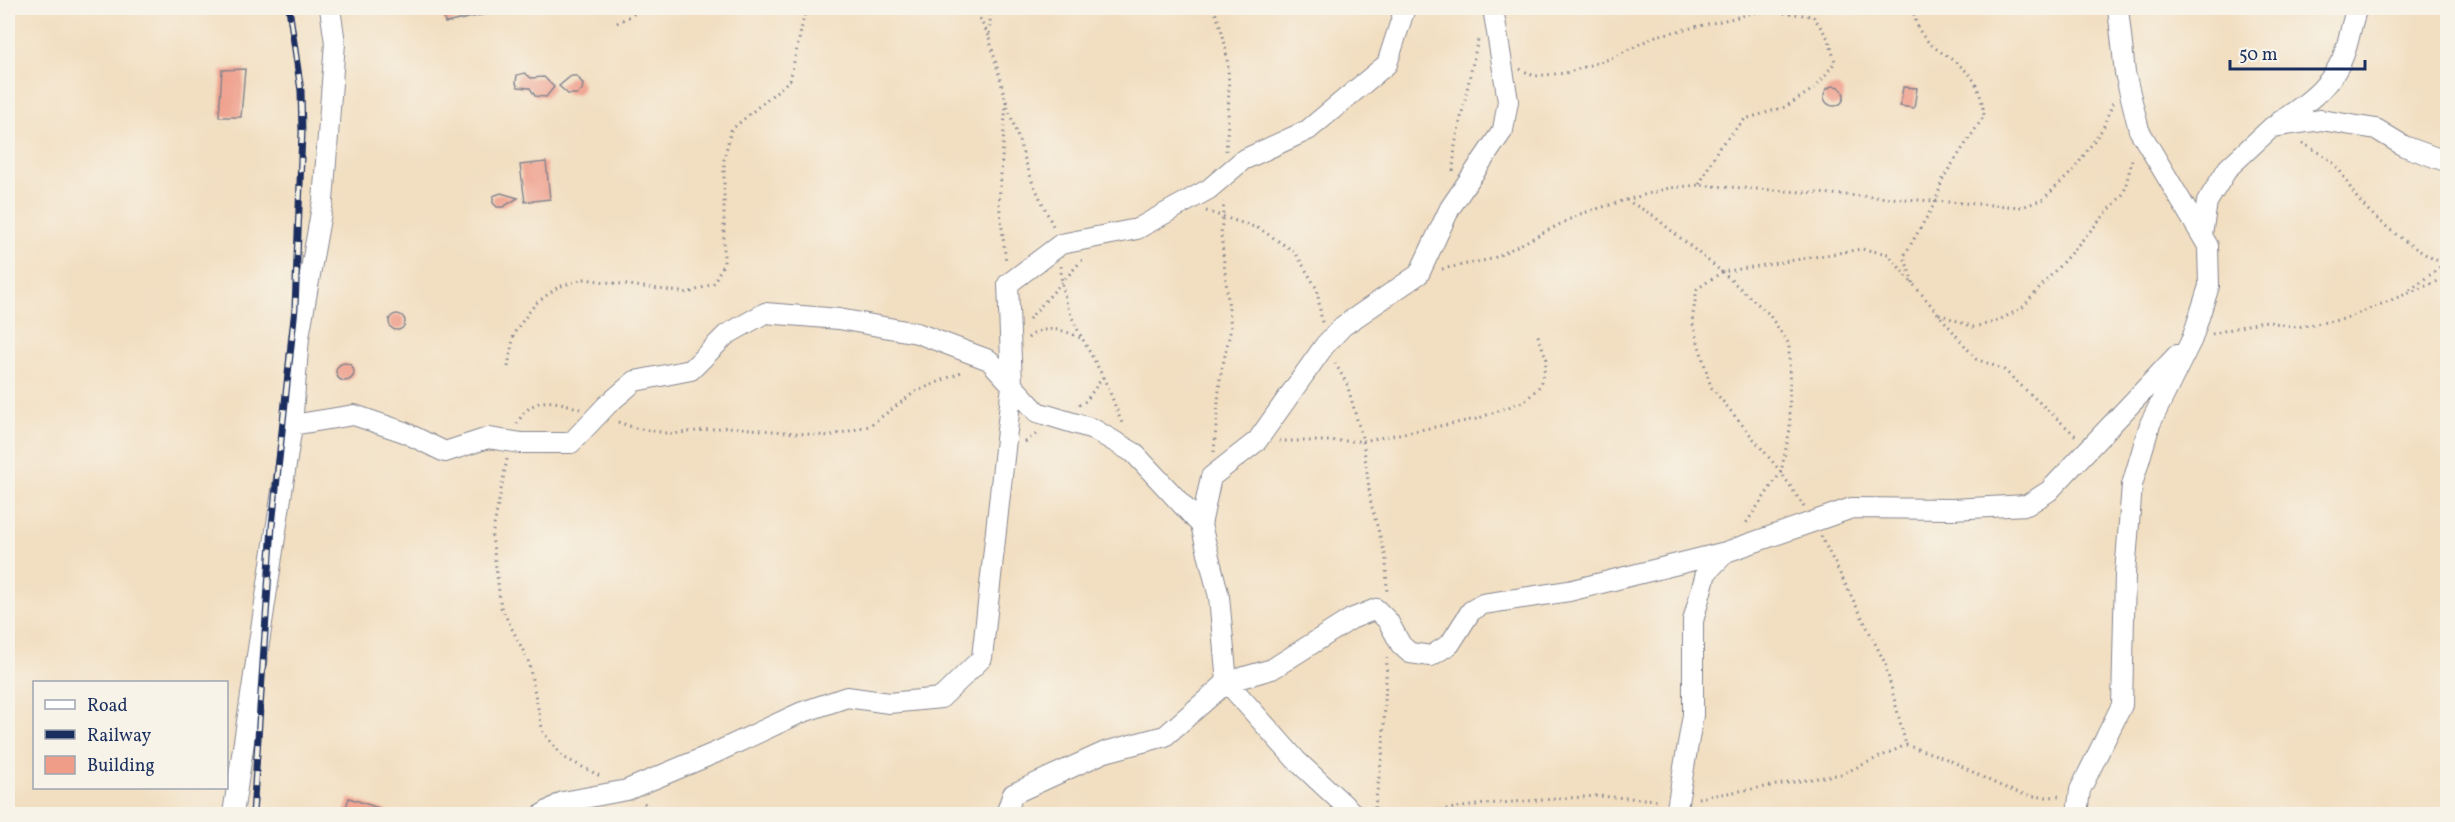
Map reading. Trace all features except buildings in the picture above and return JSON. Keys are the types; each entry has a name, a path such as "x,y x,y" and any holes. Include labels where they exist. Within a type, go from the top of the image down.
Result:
{"street":[{"path":"233,814 292,425 300,337 323,201 335,43 330,8"},
{"path":"543,814 563,802 627,790 717,752 800,713 847,697 889,703 941,698 982,658 1012,385 1008,285 1061,244 1137,229 1209,189 1243,160 1308,130 1387,64 1405,8"},
{"path":"1354,814 1296,760 1227,682 1219,597 1201,525 1211,477 1257,441 1325,345 1343,326 1419,274 1450,208 1503,130 1508,101 1493,8"},
{"path":"2077,814 2080,790 2122,705 2125,574 2132,484 2150,424 2192,339 2209,286 2208,246 2139,130 2125,73 2118,8"},
{"path":"2202,235 2206,202 2228,168 2272,127 2318,94 2334,76 2346,49 2356,8"},
{"path":"2272,127 2322,120 2376,129 2404,146 2448,162"},
{"path":"292,425 354,415 404,432 445,452 488,438 510,442 571,443 598,414 635,381 692,370 726,335 765,313 839,319 917,333 988,360 1037,412 1093,429 1134,453 1201,525"},
{"path":"1006,814 1013,794 1105,752 1165,736 1227,682 1272,669 1351,619 1376,609 1388,621 1401,645 1410,653 1431,656 1450,644 1471,611 1483,604 1569,591 1726,552 1852,508 1952,509 2027,505 2049,491 2192,339"},
{"path":"1677,808 1694,715 1693,621 1706,573 1726,552"}],"path":[{"path":"617,23 645,8"},
{"path":"508,367 514,333 535,303 558,287 584,279 688,293 713,284 724,263 723,160 730,130 790,80 806,8"},
{"path":"974,8 990,37 1006,101 1032,181 1061,244 1061,284 1068,312 1103,377 1134,453"},
{"path":"990,37 991,8"},
{"path":"1211,477 1220,378 1231,328 1221,234 1230,81 1218,18 1213,8"},
{"path":"1913,8 1915,24 1925,40 1969,74 1983,102 1984,109 1984,116 1943,178 1935,203 1904,256 1913,284"},
{"path":"1502,60 1534,76 1566,73 1609,59 1656,36 1742,16 1764,11 1813,16 1829,40 1835,62 1815,88 1785,108 1745,119 1719,147 1699,184"},
{"path":"1453,177 1455,146 1478,38"},
{"path":"1419,274 1492,259 1580,214 1668,188 1699,184 1935,203 2022,207 2042,200 2073,171 2103,128 2125,73"},
{"path":"1006,101 999,203 1008,285"},
{"path":"1938,314 1973,327 1995,322 2022,308 2124,193 2139,130"},
{"path":"2298,140 2330,161 2344,176 2362,204 2379,219 2404,239 2445,265"},
{"path":"1626,200 1651,214 1722,272 1768,313 1789,344 1790,429 1781,472 1726,552"},
{"path":"1180,205 1223,215 1260,229 1295,252 1317,289 1325,345 1347,384 1363,441 1371,504 1386,558 1388,621"},
{"path":"1010,340 1104,235"},
{"path":"1906,745 1885,663 1813,522 1781,472 1711,387 1692,321 1698,289 1722,272 1862,249 1888,254 1976,359 2003,369 2090,448"},
{"path":"2403,294 2448,261"},
{"path":"2192,339 2264,321 2297,327 2344,319 2448,277"},
{"path":"1011,362 1019,346 1032,335 1046,329 1066,331 1082,338"},
{"path":"1257,441 1363,441 1476,419 1525,401 1540,386 1547,360 1537,333"},
{"path":"659,814 627,790 563,757 543,732 528,660 501,607 492,536 510,442 519,420 537,403 555,400 635,428 674,434 728,427 829,436 869,426 915,392 988,360"},
{"path":"1374,814 1383,748 1387,656"},
{"path":"1410,814 1485,804 1597,796 1677,808 1842,774 1906,745 1946,759 2021,794 2054,797 2080,790"},
{"path":"2402,814 2448,806"}],"railway":[{"path":"253,814 272,526 295,308 302,133 301,91 289,8"}]}
